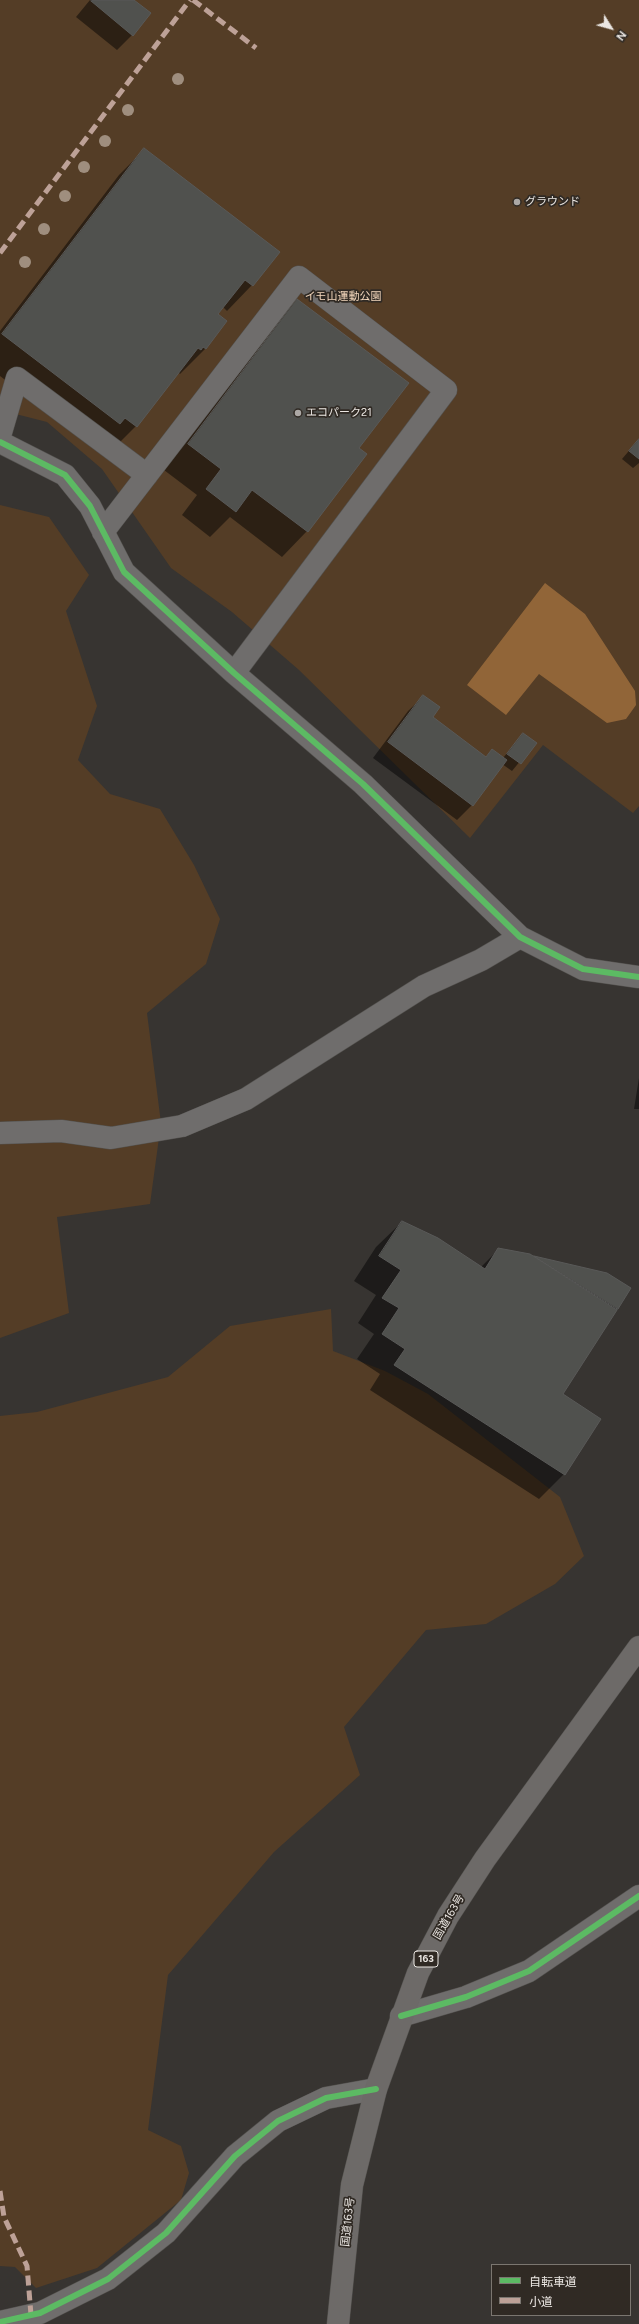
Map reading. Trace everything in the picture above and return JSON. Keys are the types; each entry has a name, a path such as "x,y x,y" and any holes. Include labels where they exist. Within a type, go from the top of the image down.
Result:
{"highway":[{"name":"国道163号","path":"338,2324 352,2185 376,2089 401,2016 418,1973 448,1916 485,1859 639,1647"}],"street":[{"path":"103,532 299,277 446,390 234,673"},
{"path":"0,436 17,378 147,475"},
{"path":"0,442 65,475 90,506 124,572 234,673 363,784 520,936 583,969 639,977"},
{"path":"0,1133 61,1131 111,1138 182,1126 246,1099 424,986 481,960 520,936"},
{"path":"401,2016 466,1997 529,1971 639,1896"},
{"path":"0,2322 40,2313 108,2279 166,2232 235,2156 278,2121 326,2098 376,2089"}],"green space":[{"name":"イモ山運動公園","path":"0,0 639,0 639,806 633,813 543,745 470,838 299,670 232,612 171,568 102,469 47,422 0,410"},
{"path":"0,505 49,517 89,575 66,611 97,706 78,760 110,794 160,809 194,865 220,919 206,964 147,1013 161,1123 150,1204 57,1217 69,1313 0,1338"},
{"path":"331,1309 333,1351 385,1371 428,1394 560,1497 584,1556 555,1584 486,1624 426,1630 344,1727 360,1775 274,1852 168,1975 148,2130 181,2146 189,2173 181,2200 97,2268 36,2288 15,2267 0,2266 0,1416 37,1412 168,1377 230,1326"}],"shaded area":[{"path":"545,583 585,614 635,691 636,705 626,719 607,723 539,674 506,715 467,685"}],"building":[{"path":"134,0 151,13 133,36 91,1"},
{"path":"144,148 280,252 253,286 245,280 218,314 227,321 206,349 203,347 201,350 198,348 137,427 125,418 120,424 2,334"},
{"name":"エコパーク21","path":"297,299 409,383 359,448 367,454 308,532 252,490 236,512 206,489 221,469 188,444"},
{"path":"639,439 639,459 629,451"},
{"path":"423,695 440,707 433,717 486,757 492,749 507,760 473,806 388,742"},
{"path":"523,733 537,743 521,764 507,754"},
{"path":"402,1221 438,1238 485,1269 498,1248 530,1254 617,1310 563,1394 601,1419 565,1475 394,1365 405,1349 382,1334 399,1308 382,1298 401,1270 379,1256"},
{"path":"534,1256 607,1273 631,1288 618,1309"}],"marked path":[{"path":"0,253 190,0"},
{"path":"193,0 256,48"},
{"path":"0,2191 4,2217 27,2266 31,2315"}],"cycle path":[{"path":"0,442 65,475 90,506 124,572 234,673 363,784 520,937 583,969 639,977"},
{"path":"401,2016 466,1997 529,1971 639,1896"},
{"path":"0,2322 40,2313 108,2279 166,2233 235,2156 278,2121 326,2098 376,2089"}],"place":[{"name":"グラウンド","path":"517,202"},
{"name":"エコパーク21","path":"298,413"}]}
